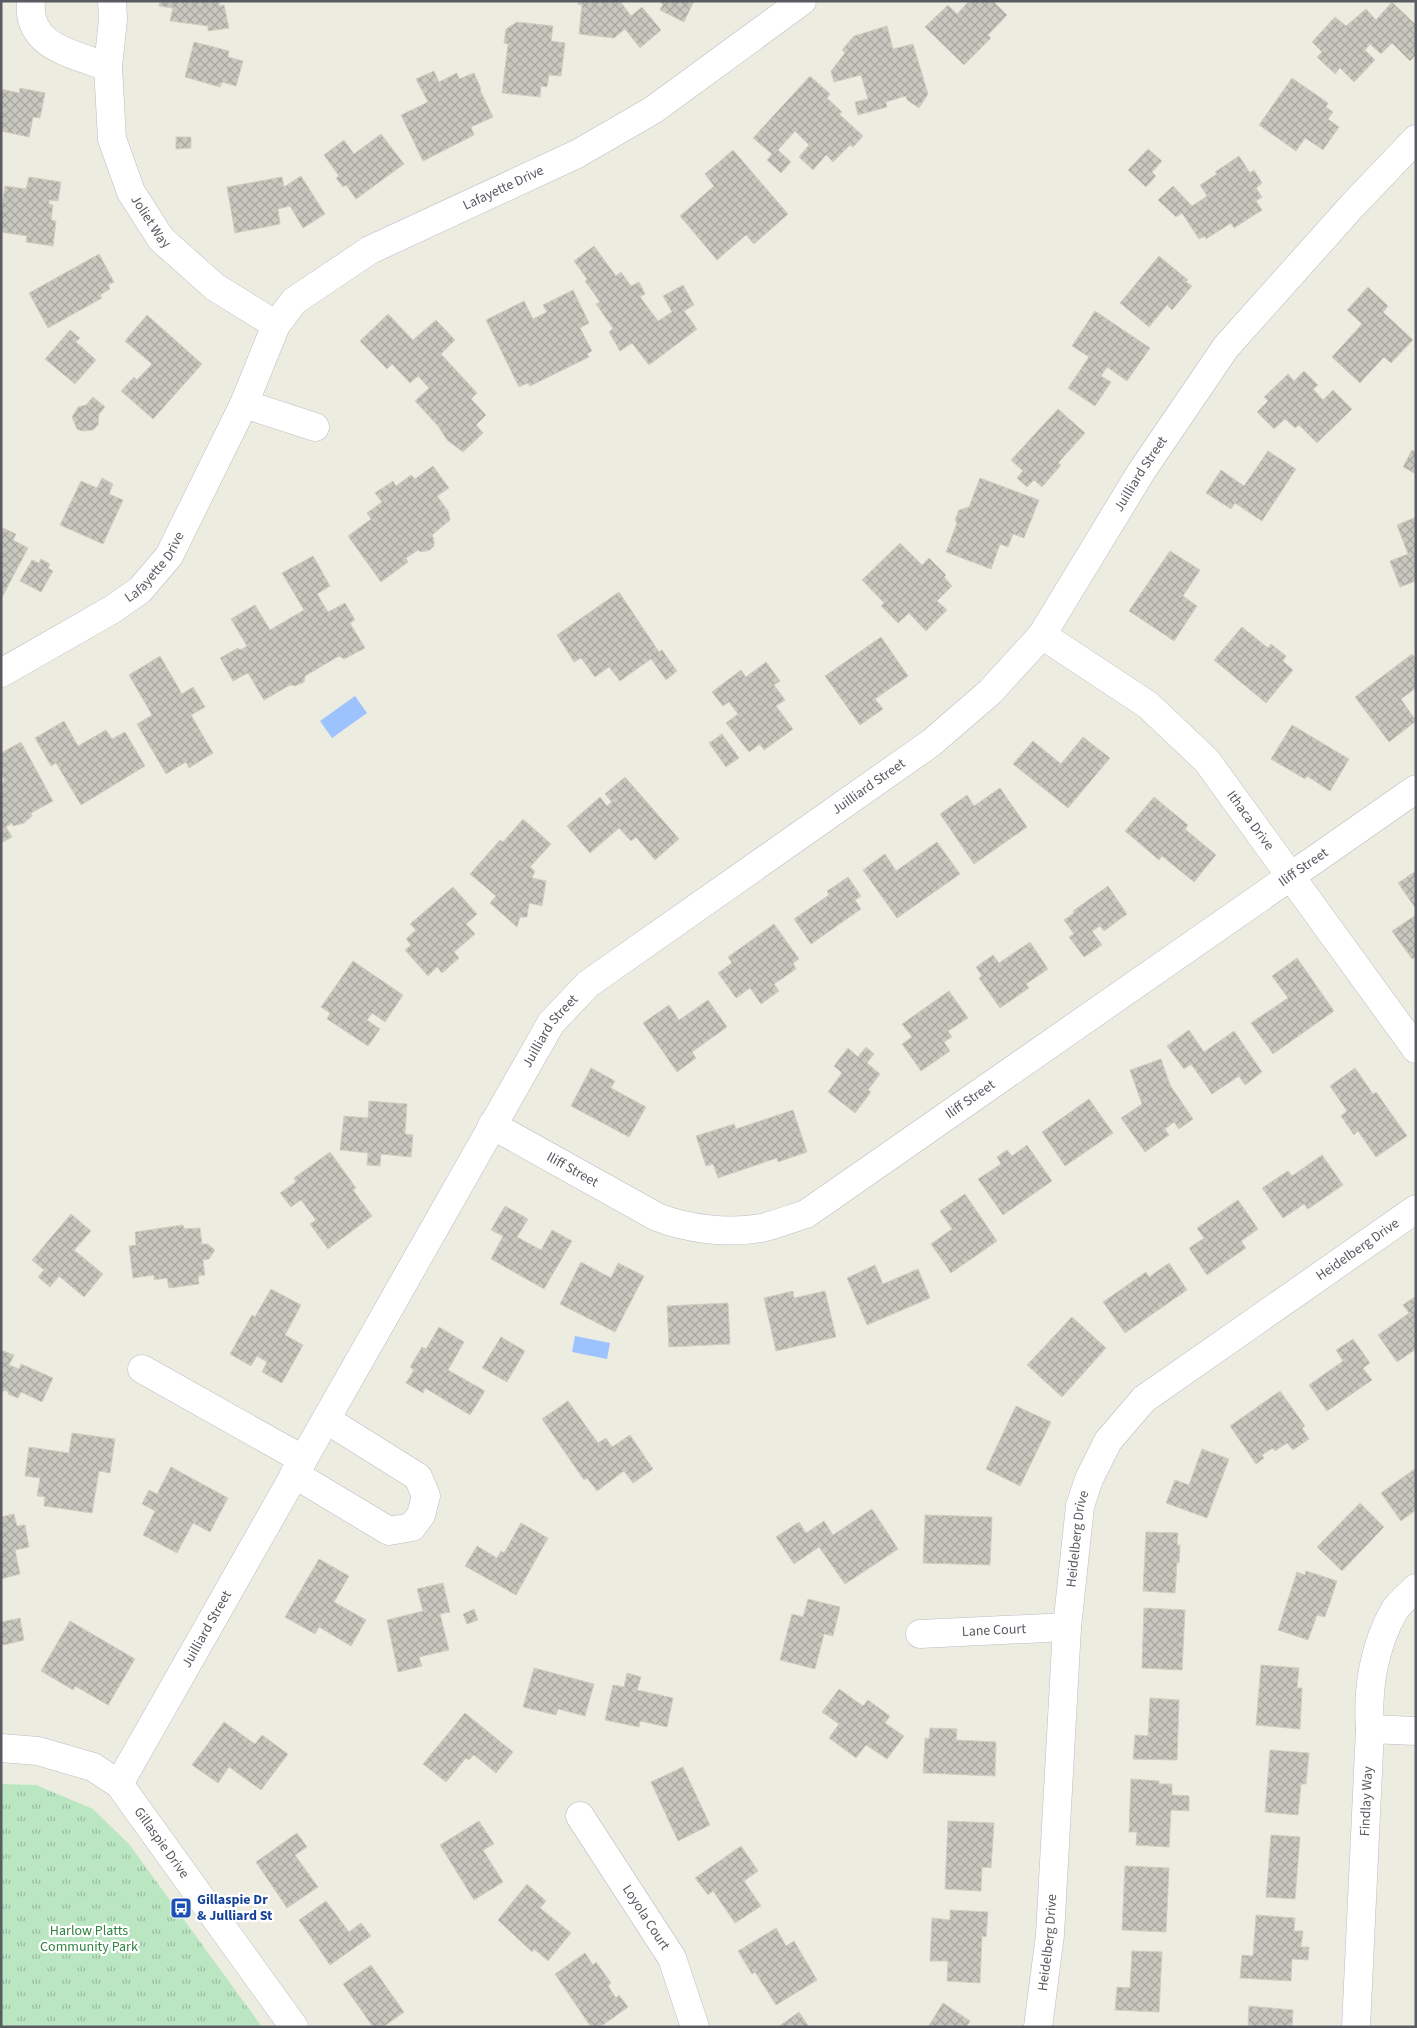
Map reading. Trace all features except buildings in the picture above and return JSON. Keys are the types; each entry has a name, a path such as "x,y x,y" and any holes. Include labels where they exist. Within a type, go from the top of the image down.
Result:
{"street":[{"path":"31,1 30,12 40,36 58,50 108,67"},
{"name":"Joliet Way","path":"112,1 113,19 108,67 112,139 131,192 160,239 215,287 276,325"},
{"name":"Lafayette Drive","path":"1,673 113,609 140,590 169,556 244,404 276,325 294,301 370,250 580,152 653,110 802,1"},
{"name":"Juilliard Street","path":"119,1784 551,1023 588,984 931,743 990,692 1042,635 1141,472 1226,347 1352,206 1416,139"},
{"path":"244,404 315,427"},
{"name":"Ithaca Drive","path":"1042,635 1148,705 1207,760 1416,1049"},
{"name":"Iliff Street","path":"492,1125 659,1218 714,1230 762,1228 806,1214 1416,789"},
{"name":"Heidelberg Drive","path":"1038,2027 1050,1936 1067,1627 1080,1506 1089,1480 1108,1441 1144,1399 1416,1210"},
{"path":"142,1369 298,1467 389,1532 412,1527 421,1515 426,1496 418,1477 327,1420"},
{"name":"Findlay Way","path":"1356,2027 1370,1729 1369,1704 1376,1655 1395,1610 1416,1588"},
{"name":"Lane Court","path":"920,1634 1067,1627"},
{"path":"1370,1729 1416,1731"},
{"name":"Gillaspie Drive","path":"1,1748 38,1751 93,1767 119,1784 294,2027"},
{"name":"Loyola Court","path":"580,1816 672,1958 695,2027"}],"green space":[{"name":"Harlow Platts Community Park","path":"1,1784 36,1785 93,1809 129,1844 262,2027 1,2027"}],"water":[{"path":"355,696 367,713 332,738 320,721"},
{"path":"575,1336 610,1343 607,1359 572,1352"}],"place":[{"name":"Gillaspie Dr & Julliard St","path":"181,1908"}]}
